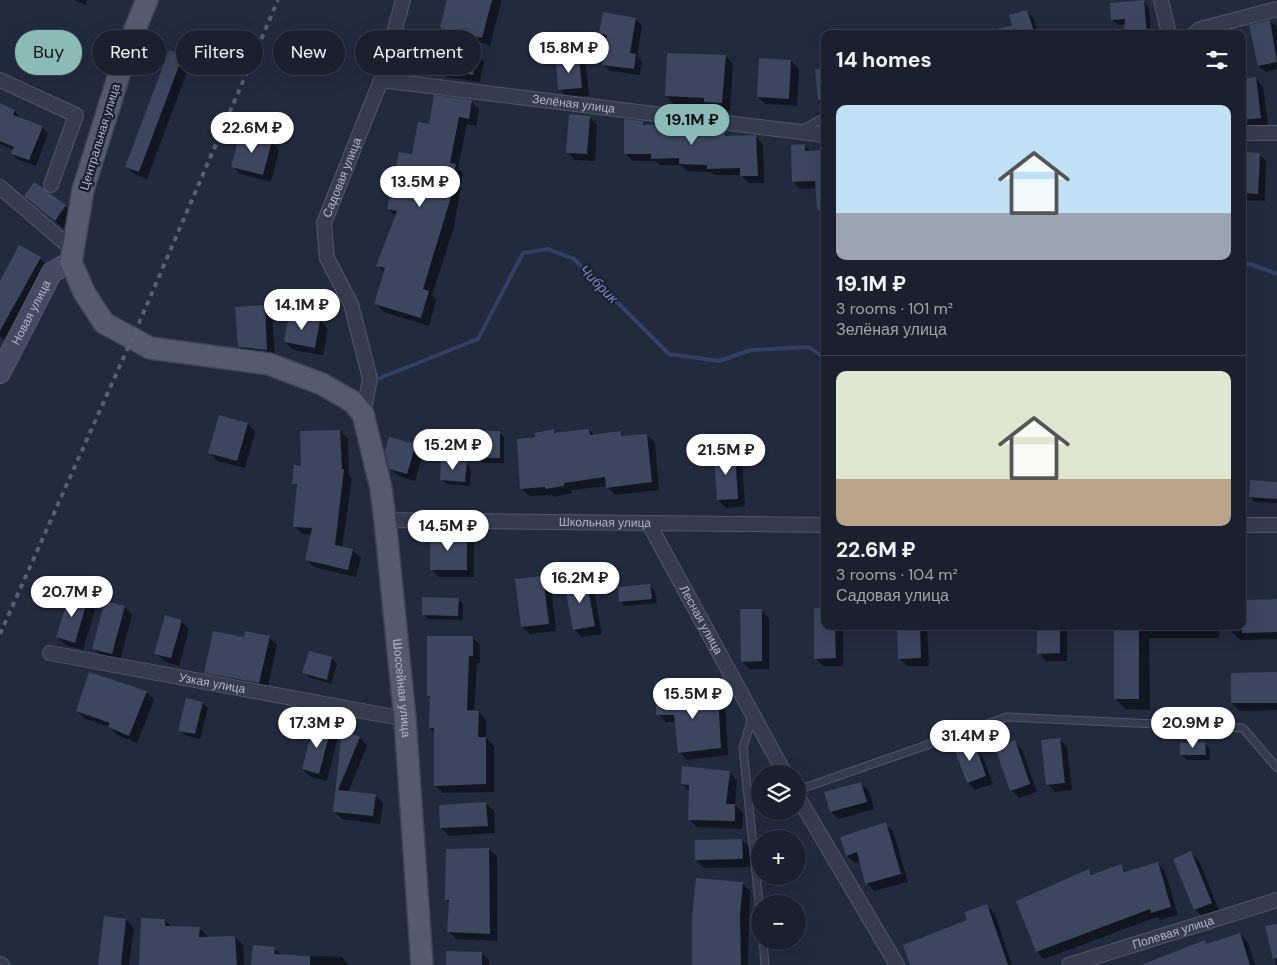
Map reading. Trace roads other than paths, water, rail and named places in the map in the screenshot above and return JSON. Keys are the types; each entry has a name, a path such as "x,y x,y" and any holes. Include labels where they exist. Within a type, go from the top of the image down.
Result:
{"main road":[{"name":"Центральная улица","path":"71,255 83,190 127,49 147,0"},
{"path":"71,255 85,294 104,323 150,348 269,364 322,384 352,402 363,414"},
{"name":"Шоссейная улица","path":"363,414 381,488 405,719 422,965"}],"street":[{"name":"Садовая улица","path":"363,414 370,379 351,304 327,258 324,223 381,80 402,0"},
{"path":"1162,0 1167,30"},
{"path":"1199,30 1277,9"},
{"path":"0,80 76,115 51,185"},
{"name":"Зелёная улица","path":"381,80 821,135"},
{"path":"1246,133 1277,133"},
{"path":"0,188 71,255"},
{"name":"Новая улица","path":"0,373 52,272 71,255"},
{"name":"Школьная улица","path":"384,520 821,525"},
{"name":"Лесная улица","path":"649,524 779,765"},
{"path":"1246,525 1277,525"},
{"name":"Узкая улица","path":"50,654 405,719"},
{"path":"806,811 897,965"},
{"name":"Полевая улица","path":"1069,965 1277,900"}],"lane":[{"path":"796,132 821,119"},
{"path":"752,714 743,748 758,895"},
{"path":"806,787 1006,717 1243,728 1277,768"},
{"path":"764,950 766,965"}],"waterway":[{"name":"Чибрик","path":"380,378 478,339 523,253 548,249 574,259 669,354 719,361 751,350 809,347 821,356"},
{"name":"Чибрик","path":"1246,264 1277,274"}],"railway":[{"path":"0,634 139,323 278,0"}]}
